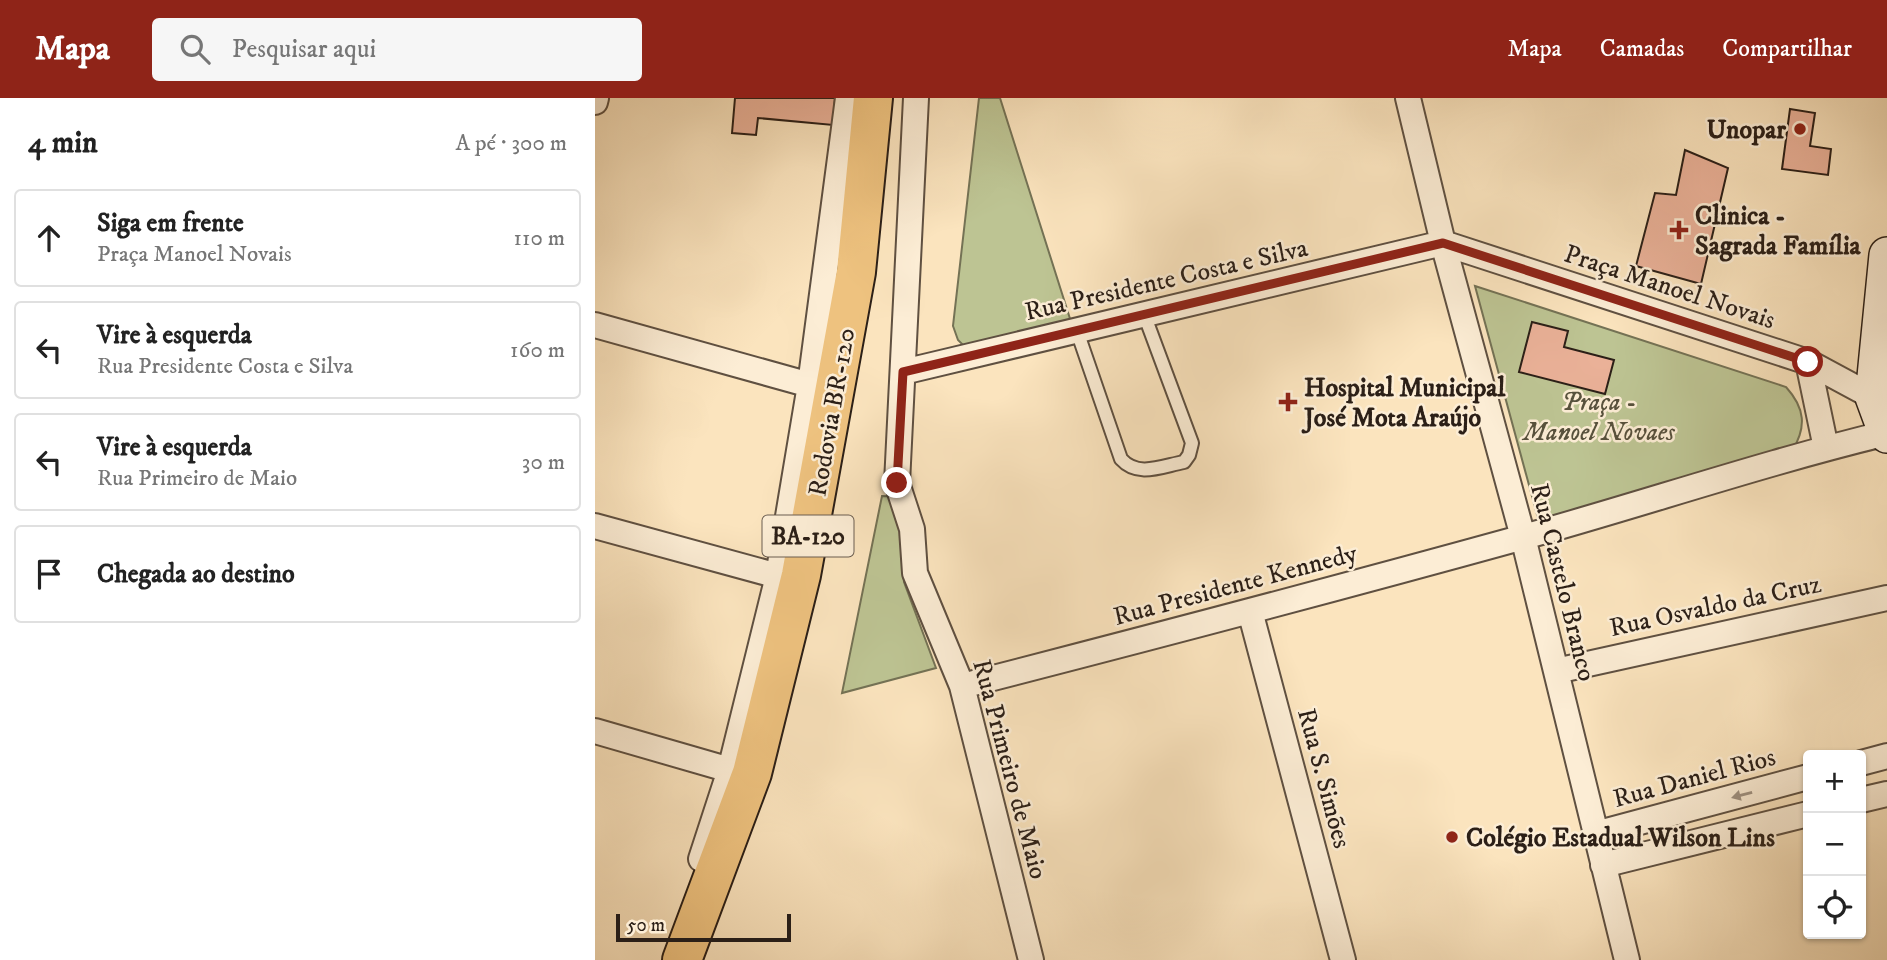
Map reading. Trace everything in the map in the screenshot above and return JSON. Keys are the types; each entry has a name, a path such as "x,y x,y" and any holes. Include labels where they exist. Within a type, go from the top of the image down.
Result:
{"main road":[{"name":"Rodovia BR-120","path":"682,960 741,772 789,576 856,272 873,98"}],"street":[{"path":"595,526 789,576 810,385 848,98"},
{"name":"Rua Primeiro de Maio","path":"916,98 897,483 912,529 915,573 962,686 1031,960"},
{"name":"Rua Castelo Branco","path":"1408,98 1443,243 1523,537 1626,960"},
{"name":"Rua Presidente Costa e Silva","path":"903,372 1443,243"},
{"name":"Praça Manoel Novais","path":"1443,243 1808,362 1873,397"},
{"path":"1887,255 1873,397 1887,433"},
{"path":"595,325 810,385"},
{"path":"1808,362 1826,447"},
{"name":"Rua Presidente Kennedy","path":"962,686 1523,537 1826,447 1887,433"},
{"name":"Rua Osvaldo da Cruz","path":"1556,671 1887,598"},
{"name":"Rua S. Simões","path":"1250,611 1343,960"},
{"path":"595,731 741,772 668,960"},
{"path":"1866,762 1887,756"},
{"name":"Rua Daniel Rios","path":"1595,834 1803,778"},
{"path":"1866,799 1887,794"},
{"path":"1603,865 1803,815"}],"lane":[{"path":"1077,331 1121,459 1128,467 1142,470 1184,462 1192,443 1144,314"}],"green space":[{"path":"979,98 1000,98 1072,325 964,346 958,340 953,326"},
{"name":"Praça - Manoel Novaes","path":"1475,286 1786,387 1797,402 1802,418 1797,442 1792,451 1539,522"},
{"path":"882,496 900,497 904,582 936,668 842,693"}],"building":[{"path":"735,98 835,98 833,125 758,118 756,135 732,133"},
{"name":"Unopar","path":"1790,109 1815,113 1810,146 1831,149 1828,175 1782,169"},
{"name":"Clinica - Sagrada Família","path":"1685,150 1728,168 1701,284 1636,266 1655,193 1676,195"},
{"path":"1532,322 1568,331 1564,347 1614,360 1605,394 1519,372"}],"place":[{"name":"Unopar","path":"1800,129"},
{"name":"Clinica - Sagrada Família","path":"1679,230"},
{"name":"Hospital Municipal José Mota Araújo","path":"1288,402"},
{"name":"Colégio Estadual Wilson Lins","path":"1452,837"}],"route":[{"path":"897,483 903,372 1443,243 1808,362"}]}
